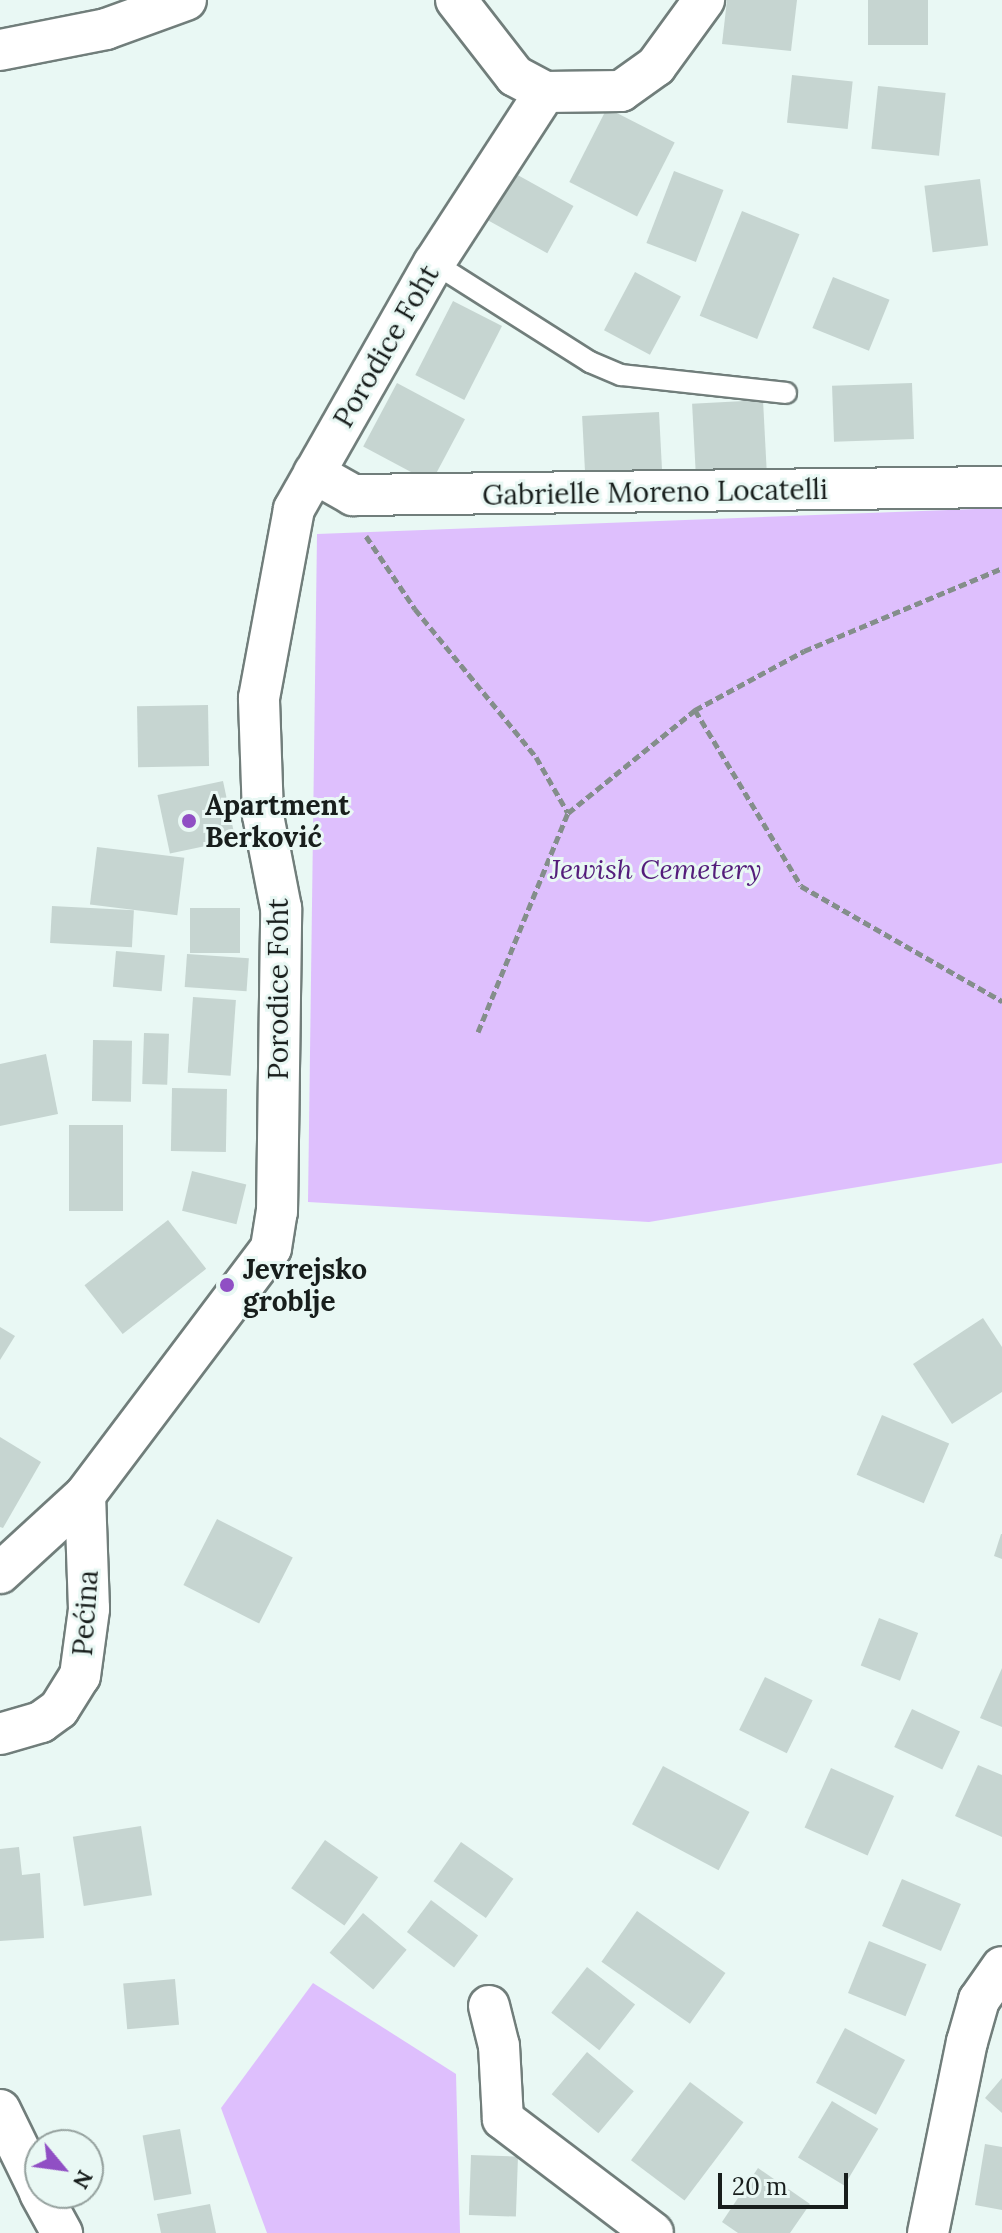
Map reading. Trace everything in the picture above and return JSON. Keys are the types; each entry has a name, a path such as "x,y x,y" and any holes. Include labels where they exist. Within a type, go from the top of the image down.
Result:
{"street":[{"path":"0,50 106,29 186,0"},
{"path":"456,0 515,76 545,92 621,91 656,66 704,0"},
{"name":"Porodice Foht","path":"0,1573 85,1495 271,1248 277,1212 281,908 263,815 259,698 294,509 327,480 434,263 545,92"},
{"name":"Gabrielle Moreno Locatelli","path":"327,480 353,495 1002,487"},
{"name":"Pećina","path":"0,1734 41,1722 59,1709 80,1676 89,1609 85,1495"},
{"path":"928,2233 967,2042 979,2000 1002,1967"},
{"path":"489,2006 499,2046 503,2119 653,2233"},
{"path":"0,2110 24,2160"},
{"path":"49,2209 62,2233"}],"lane":[{"path":"434,263 590,362 621,375 786,393"}],"path":[{"path":"327,480 380,559 536,757 568,813"},
{"path":"478,1032 568,813 695,710 804,651 1002,568"},
{"path":"695,710 801,886 1002,1001"}],"green space":[{"name":"Jewish Cemetery","path":"1002,508 1002,1163 649,1222 308,1202 317,534"},
{"path":"313,1983 456,2074 460,2233 267,2233 221,2108"}],"building":[{"path":"727,0 797,0 791,51 722,44"},
{"path":"868,0 928,0 928,45 868,45"},
{"path":"792,75 853,81 848,129 787,123"},
{"path":"878,86 946,93 939,156 871,149"},
{"path":"607,108 675,143 637,216 569,182"},
{"path":"674,171 723,190 696,262 646,243"},
{"path":"514,173 573,206 547,253 488,220"},
{"path":"980,179 988,246 933,252 924,186"},
{"path":"742,211 799,234 757,339 700,316"},
{"path":"635,272 681,296 650,355 604,330"},
{"path":"833,277 890,300 869,351 812,328"},
{"path":"453,301 502,326 464,400 415,375"},
{"path":"397,383 465,419 431,483 363,447"},
{"path":"912,383 914,439 834,442 832,386"},
{"path":"763,400 767,469 696,473 692,404"},
{"path":"659,412 662,474 585,478 582,416"},
{"path":"208,705 209,766 138,767 137,706"},
{"path":"223,781 235,840 170,854 157,795"},
{"path":"97,847 184,858 177,915 90,905"},
{"path":"52,906 134,910 132,947 50,943"},
{"path":"190,908 240,908 240,953 190,953"},
{"path":"116,951 165,955 162,991 113,987"},
{"path":"187,954 249,958 247,991 185,987"},
{"path":"193,997 236,1000 231,1076 188,1073"},
{"path":"144,1033 169,1034 167,1085 142,1084"},
{"path":"93,1040 132,1041 131,1102 92,1101"},
{"path":"46,1054 58,1114 0,1126 0,1064"},
{"path":"172,1088 227,1089 226,1152 171,1151"},
{"path":"69,1125 123,1125 123,1211 69,1211"},
{"path":"192,1171 246,1185 236,1224 182,1211"},
{"path":"168,1220 206,1269 123,1334 84,1285"},
{"path":"983,1318 1002,1347 1002,1392 952,1424 913,1364"},
{"path":"0,1327 15,1336 0,1360"},
{"path":"882,1415 949,1444 924,1503 857,1475"},
{"path":"0,1437 41,1462 3,1528 0,1527"},
{"path":"217,1519 293,1558 259,1624 183,1585"},
{"path":"1002,1534 1002,1559 994,1556"},
{"path":"879,1618 918,1633 900,1681 861,1666"},
{"path":"1002,1668 1002,1727 980,1718"},
{"path":"765,1677 813,1700 787,1753 739,1730"},
{"path":"912,1709 960,1731 942,1769 894,1747"},
{"path":"978,1765 1002,1775 1002,1837 955,1816"},
{"path":"663,1766 750,1812 719,1870 632,1824"},
{"path":"831,1768 894,1796 868,1855 805,1827"},
{"path":"141,1826 152,1895 84,1906 73,1837"},
{"path":"325,1840 378,1877 344,1926 291,1888"},
{"path":"461,1842 513,1879 486,1918 433,1881"},
{"path":"19,1847 22,1875 40,1873 44,1938 0,1941 0,1849"},
{"path":"902,1879 961,1904 941,1951 882,1926"},
{"path":"431,1900 478,1936 454,1967 407,1932"},
{"path":"637,1911 725,1973 690,2024 601,1962"},
{"path":"363,1913 407,1950 373,1989 330,1953"},
{"path":"869,1941 926,1964 906,2016 848,1993"},
{"path":"587,1967 635,2005 599,2050 551,2013"},
{"path":"175,1979 179,2025 127,2029 123,1984"},
{"path":"845,2028 905,2060 876,2115 816,2083"},
{"path":"587,2052 634,2091 598,2133 552,2094"},
{"path":"1002,2078 1002,2113 985,2098"},
{"path":"690,2082 744,2122 685,2201 631,2160"},
{"path":"832,2101 878,2129 844,2185 798,2158"},
{"path":"180,2129 191,2194 154,2201 143,2136"},
{"path":"985,2144 1002,2147 1002,2210 975,2205"},
{"path":"471,2155 518,2157 516,2217 469,2215"},
{"path":"758,2168 810,2204 790,2233 738,2233 722,2222"},
{"path":"210,2204 216,2233 161,2233 157,2214"}],"place":[{"name":"Apartment Berković","path":"189,821"},
{"name":"Jevrejsko groblje","path":"227,1285"}]}
